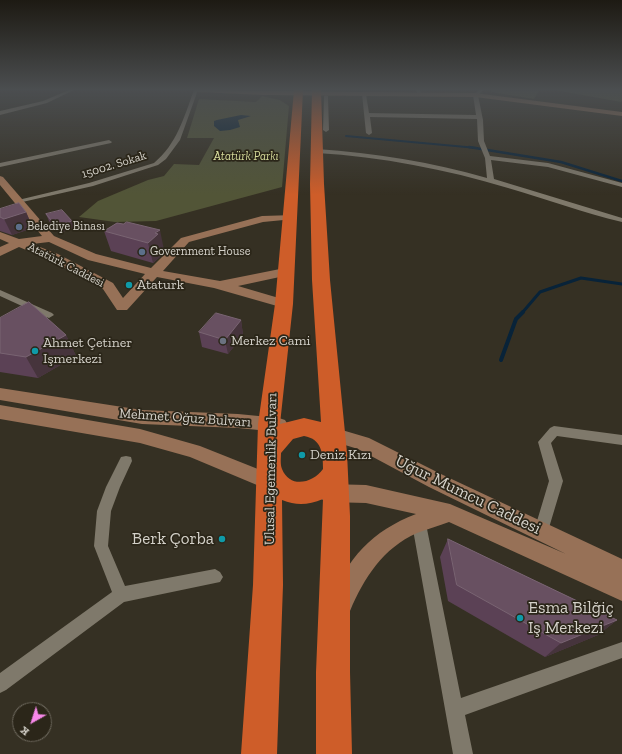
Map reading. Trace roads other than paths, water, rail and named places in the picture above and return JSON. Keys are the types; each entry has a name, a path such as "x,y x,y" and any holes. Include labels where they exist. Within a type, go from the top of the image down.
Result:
{"highway":[{"name":"Ulusal Egemenlik Bulvarı","path":"259,754 268,585 272,472 269,424 270,400 284,304 285,272 290,217 304,125"},
{"path":"313,125 317,151 330,469 337,516 333,672 334,754"},
{"path":"306,428 321,432 334,445 330,469 302,494 290,492 272,472 274,441 281,434 290,429 306,428"}],"street":[{"name":"15002. Sokak","path":"18,201 91,185 156,164 164,159 180,137 184,125"},
{"path":"324,125 326,130"},
{"path":"369,125 369,133"},
{"path":"480,125 482,143 488,158 491,180"},
{"path":"0,165 109,142"},
{"path":"317,151 359,154 402,161 491,180 622,220"},
{"path":"488,158 548,165 622,185"},
{"path":"0,180 50,238 82,254 155,273 216,284 284,304"},
{"path":"155,273 185,240 262,219 290,217"},
{"name":"Atatürk Caddesi","path":"0,235 54,257 108,286 122,307 155,273"},
{"path":"0,252 20,242 50,238"},
{"path":"216,284 246,281 285,272"},
{"path":"0,293 49,314"},
{"name":"Mehmet Oğuz Bulvarı","path":"0,394 142,417 238,421 306,428"},
{"name":"Mehmet Oğuz Bulvarı","path":"0,412 140,436 272,472"},
{"path":"541,531 556,481 544,442 554,432 622,440"},
{"name":"Uğur Mumcu Caddesi","path":"622,570 436,481 363,443 330,469 366,494 450,513 622,590"},
{"path":"121,595 101,546 104,511 113,487 126,461"},
{"name":"Uğur Mumcu Caddesi","path":"333,672 341,605 347,587 380,546 398,533 450,513"},
{"path":"419,524 463,754"},
{"path":"0,684 121,595 215,577"},
{"path":"455,709 622,650"}],"water":[{"path":"239,125 240,127 220,131 214,126"}],"waterway":[{"path":"346,136 473,148"},
{"path":"473,148 477,148"},
{"path":"473,148 561,162 622,181"},
{"path":"522,313 540,292 581,278 622,284"},
{"path":"501,360 516,319 522,313"}],"place":[{"name":"Belediye Binası","path":"19,227"},
{"name":"Government House","path":"142,252"},
{"name":"Ataturk","path":"129,285"},
{"name":"Merkez Cami","path":"223,341"},
{"name":"Ahmet Çetiner Işmerkezi","path":"35,351"},
{"name":"Deniz Kızı","path":"302,455"},
{"name":"Berk Çorba","path":"222,539"},
{"name":"Esma Bilğiç Iş Merkezi","path":"520,618"}],"park label":[{"name":"Atatürk Parkı","path":"246,157"}]}
